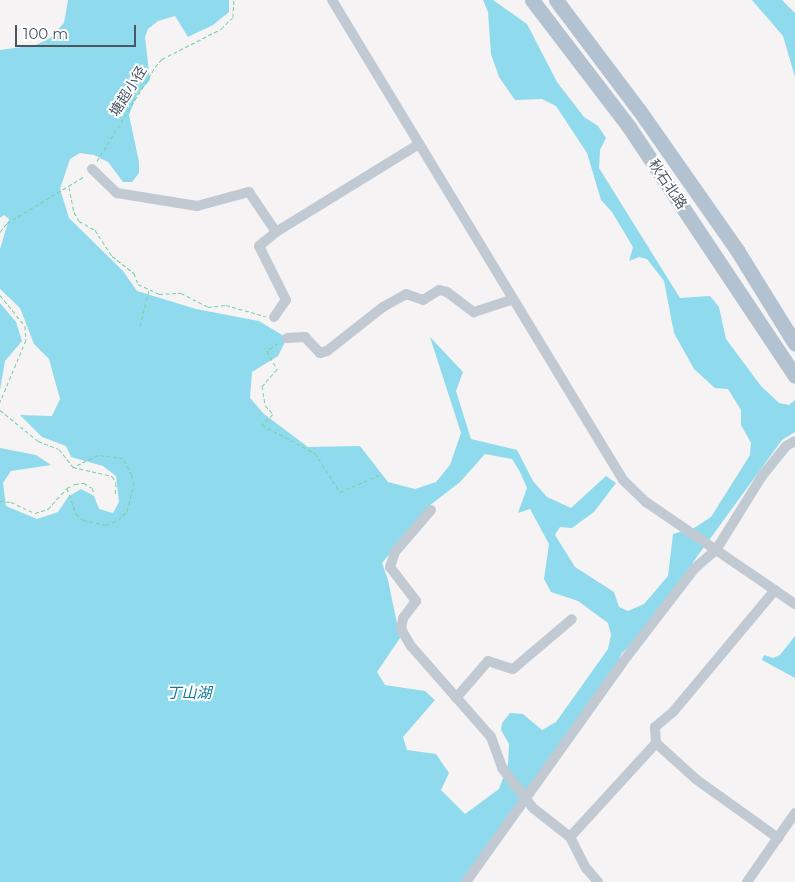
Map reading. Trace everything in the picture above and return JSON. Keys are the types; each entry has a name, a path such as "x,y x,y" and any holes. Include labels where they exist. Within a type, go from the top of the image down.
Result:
{"main road":[{"name":"秋石北路","path":"532,0 630,127 795,376"},
{"name":"秋石北路","path":"556,0 656,133 737,250 795,344"}],"street":[{"path":"332,0 512,300 623,480 646,502 795,604"},
{"path":"274,317 286,300 259,246 276,232 419,144"},
{"path":"92,169 117,193 197,206 249,192 276,232"},
{"path":"284,340 305,337 320,352 327,351 383,307 406,294 423,300 439,290 447,292 474,312 512,300"},
{"path":"466,882 689,576 716,550 762,476 786,446 795,441"},
{"path":"430,510 395,552 390,567 416,601 403,618 401,629 411,646 491,737 502,768 532,808 570,836 586,868 598,882"},
{"path":"775,590 673,712 655,726 656,743 697,780 778,838"},
{"path":"456,698 488,661 513,668 572,619"},
{"path":"570,836 656,743"},
{"path":"747,882 794,817"}],"path":[{"name":"塘超小径","path":"0,232 6,223 69,187 92,169 155,67 162,59 221,29 234,16 234,0"},
{"path":"69,187 74,212 79,221 95,230 112,256 134,273 138,284 159,294 181,293 208,307 226,305 274,317"},
{"path":"140,326 148,290"},
{"path":"0,296 25,326 26,340 0,402"},
{"path":"284,340 267,351 278,369 262,386 265,405 273,414 262,425 315,453 340,492 379,474"},
{"path":"0,410 38,441 58,448 74,467 112,476 116,483 115,494"},
{"path":"67,488 76,514 83,520 106,525 118,520 127,511 134,485 132,475 123,458 98,455 74,467"},
{"path":"0,501 11,502 35,513 48,509 67,488 84,483 94,493"}],"water":[{"name":"丁山湖","path":"68,0 229,0 229,12 213,25 188,37 175,16 158,21 148,29 145,37 150,80 137,95 129,115 139,162 139,173 132,182 123,182 108,162 94,155 80,153 70,159 60,189 69,218 123,271 137,291 196,309 259,321 287,338 278,356 252,372 250,398 264,414 308,447 360,446 388,482 415,489 436,482 450,465 461,433 430,337 463,372 456,391 471,439 517,450 533,481 547,497 571,508 606,476 616,483 594,512 572,528 560,527 555,535 575,567 614,592 619,607 628,611 644,604 668,576 673,534 694,528 711,517 750,455 751,443 741,425 741,410 728,389 715,388 694,369 674,333 664,281 647,259 639,257 629,261 633,247 612,212 601,200 587,153 556,106 542,99 515,100 499,77 491,54 488,12 483,0 493,0 527,24 557,82 584,117 598,126 606,138 600,150 599,168 680,298 710,296 719,307 726,339 761,386 779,403 789,405 795,400 795,432 782,440 680,580 656,623 622,653 605,685 461,882 0,882 0,448 36,455 51,465 11,471 3,483 6,506 37,519 58,512 68,497 81,489 94,496 99,509 113,513 119,502 116,476 103,466 71,457 66,446 42,437 20,415 52,416 60,399 49,359 34,344 20,308 0,289 0,249 9,219 4,215 0,218 0,50 36,45 50,38 64,23","holes":["485,454 512,459 527,488 518,513 530,509 549,544 544,579 551,592 578,601 608,623 611,635 608,649 556,722 542,730 523,714 510,713 502,723 501,730 509,744 508,764 499,789 465,814 441,790 449,773 436,754 407,750 403,737 435,700 425,691 385,685 377,672 400,638 388,580 382,563 429,506 460,482"]},
{"path":"752,0 782,0 795,13 795,77 783,36"},
{"path":"0,303 16,322 22,341 5,361 0,390"},
{"path":"795,636 795,678 762,660 764,655 773,658 780,655"}]}
